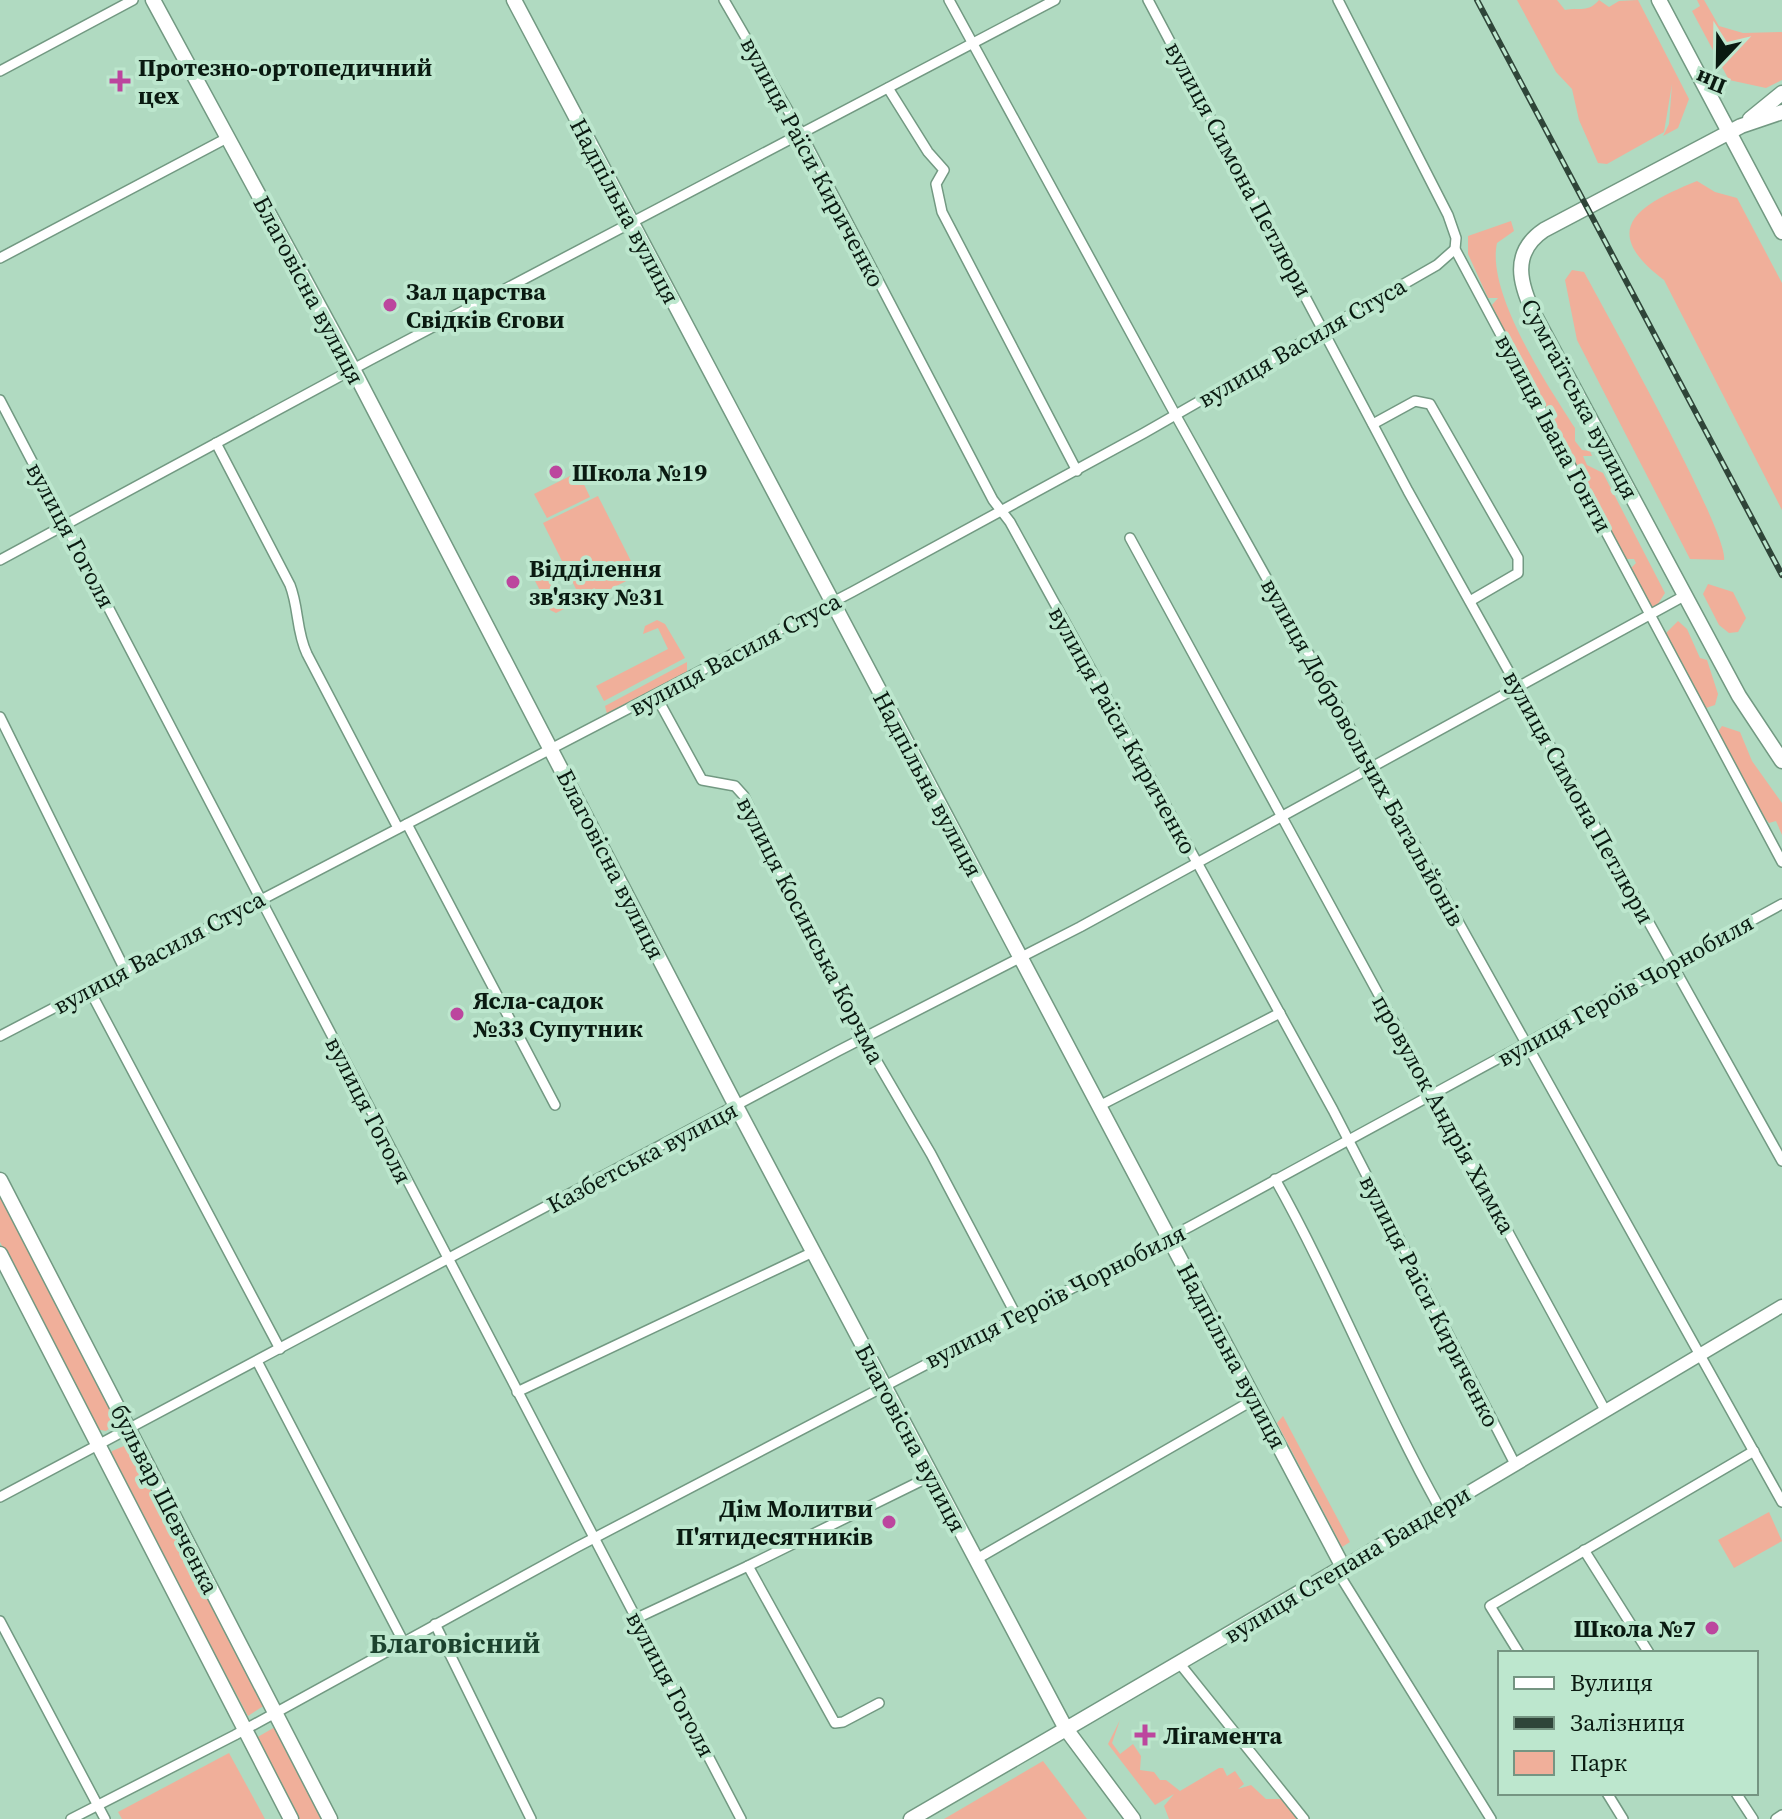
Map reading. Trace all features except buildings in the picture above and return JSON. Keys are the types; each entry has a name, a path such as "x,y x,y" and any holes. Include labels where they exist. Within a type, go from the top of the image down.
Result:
{"main road":[{"name":"Благовісна вулиця","path":"153,0 353,369 736,1106 1066,1729 1133,1819"},
{"name":"Надпільна вулиця","path":"514,0 1020,958 1101,1105 1340,1569"},
{"path":"1659,0 1734,130 1782,232"},
{"name":"Сумгаїтська вулиця","path":"1734,130 1782,93"},
{"name":"Сумгаїтська вулиця","path":"1782,112 1734,130 1544,230 1525,248 1519,271 1524,293 1535,316 1684,596 1739,696 1782,761"},
{"name":"бульвар Шевченка","path":"0,1180 330,1819"},
{"name":"бульвар Шевченка","path":"0,1254 291,1819"},
{"name":"вулиця Степана Бандери","path":"911,1819 1340,1569"}],"street":[{"path":"0,71 133,0"},
{"name":"вулиця Раїси Кириченко","path":"724,0 800,131 1002,511 1280,1013 1515,1464"},
{"name":"вулиця Добровольчих Батальйонів","path":"949,0 1175,414 1508,1008 1525,1045 1556,1092 1592,1166 1782,1502"},
{"path":"0,560 800,131 1055,0"},
{"name":"вулиця Симона Петлюри","path":"1148,0 1325,328 1373,424 1782,1161"},
{"name":"вулиця Івана Гонти","path":"1338,0 1448,215 1456,238 1455,249 1782,862"},
{"path":"888,88 928,152 941,163 942,178 936,184 942,212 1077,471"},
{"path":"0,258 227,138"},
{"name":"вулиця Василя Стуса","path":"0,1036 656,696 1077,471 1443,262 1455,249"},
{"path":"1373,424 1410,402 1420,399 1430,404 1518,558 1518,573 1470,601"},
{"name":"вулиця Гоголя","path":"0,400 741,1819"},
{"path":"216,443 290,585 303,645 555,1105"},
{"path":"1130,538 1283,818"},
{"name":"Казбетська вулиця","path":"0,1497 1283,818 1684,596"},
{"name":"вулиця Косинська Корчма","path":"656,696 702,780 732,785 740,790 863,1038 937,1165 1016,1315"},
{"path":"0,717 125,970"},
{"name":"провулок Андрія Химка","path":"1283,818 1605,1410"},
{"name":"вулиця Героїв Чорнобиля","path":"71,1819 1435,1095 1782,904"},
{"path":"89,989 280,1349"},
{"path":"1101,1105 1280,1013"},
{"path":"1275,1179 1310,1243 1327,1284 1440,1509"},
{"path":"517,1392 813,1252"},
{"name":"вулиця Степана Бандери","path":"1340,1569 1782,1306"},
{"path":"257,1361 403,1641"},
{"path":"975,1560 1255,1399"},
{"path":"1518,1651 1490,1606 1754,1451"},
{"path":"637,1618 931,1476"},
{"path":"1584,1550 1648,1651"},
{"path":"748,1566 835,1723 843,1722 879,1703"},
{"name":"Надпільна вулиця","path":"1340,1569 1491,1819"},
{"path":"0,1621 105,1819"},
{"path":"435,1624 531,1819"},
{"path":"1180,1664 1304,1819"},
{"path":"1608,1795 1623,1819"},
{"path":"1737,1795 1753,1819"},
{"path":"1776,1819 1782,1815"}],"green space":[{"path":"1517,0 1557,0 1565,10 1587,8 1599,0 1609,7 1619,1 1638,0 1689,99 1678,128 1663,136 1669,124 1672,84 1664,132 1607,164 1598,163 1579,120 1572,89 1556,72"},
{"path":"1697,0 1704,0 1719,26 1743,33 1782,32 1782,80 1766,88 1729,80 1692,11 1700,6"},
{"path":"1697,181 1715,192 1737,198 1782,283 1782,510 1664,280 1632,246 1630,232 1634,220 1644,209"},
{"path":"1511,221 1514,231 1497,243 1496,264 1510,312 1536,364 1575,428 1575,441 1582,450 1590,451 1592,456 1583,456 1587,465 1603,473 1665,593 1656,607 1650,608 1630,569 1636,563 1634,559 1623,559 1514,354 1492,305 1498,298 1488,298 1468,254 1468,236"},
{"path":"1572,270 1584,272 1664,421 1708,510 1721,542 1724,560 1690,559 1577,340 1565,280"},
{"path":"578,472 590,497 547,518 534,494"},
{"path":"598,496 638,575 583,603 543,523"},
{"path":"546,569 568,607 556,613 550,610 534,579"},
{"path":"1708,584 1733,592 1746,618 1738,632 1729,633 1719,625 1703,594"},
{"path":"657,620 665,624 685,658 604,701 596,686 668,649 658,628 643,634 645,626"},
{"path":"1678,621 1687,629 1700,658 1707,660 1718,694 1715,705 1706,708 1665,634"},
{"path":"687,662 687,675 607,714 605,706"},
{"path":"1722,726 1740,732 1752,761 1782,803 1782,835 1776,821 1769,823 1755,806 1717,733"},
{"path":"0,1191 118,1421 106,1431 96,1429 0,1242"},
{"path":"1283,1416 1350,1542 1342,1547 1277,1423"},
{"path":"129,1444 265,1705 248,1716 110,1456 112,1451"},
{"path":"1769,1512 1782,1541 1734,1568 1718,1540"},
{"path":"1120,1720 1112,1743 1120,1754 1133,1744 1141,1756 1140,1770 1154,1772 1160,1780 1166,1780 1180,1791 1219,1768 1223,1768 1227,1776 1235,1771 1244,1784 1238,1789 1251,1785 1266,1799 1281,1799 1299,1819 1169,1819 1164,1806 1174,1794 1155,1805 1108,1744"},
{"path":"275,1727 324,1819 298,1819 256,1738"},
{"path":"229,1753 265,1819 122,1819 118,1812"},
{"path":"1043,1761 1087,1819 944,1819"}],"railway":[{"path":"1477,0 1782,575"}],"place":[{"name":"Протезно-ортопедичний цех","path":"120,81"},
{"name":"Зал царства Свідків Єгови","path":"390,305"},
{"name":"Школа №19","path":"556,472"},
{"name":"Відділення зв'язку №31","path":"513,582"},
{"name":"Ясла-садок №33 Супутник","path":"457,1014"},
{"name":"Дім Молитви П'ятидесятників","path":"889,1522"},
{"name":"Школа №7","path":"1712,1628"},
{"name":"Лігамента","path":"1145,1735"}],"district":[{"name":"Благовісний","path":"455,1643"}]}
